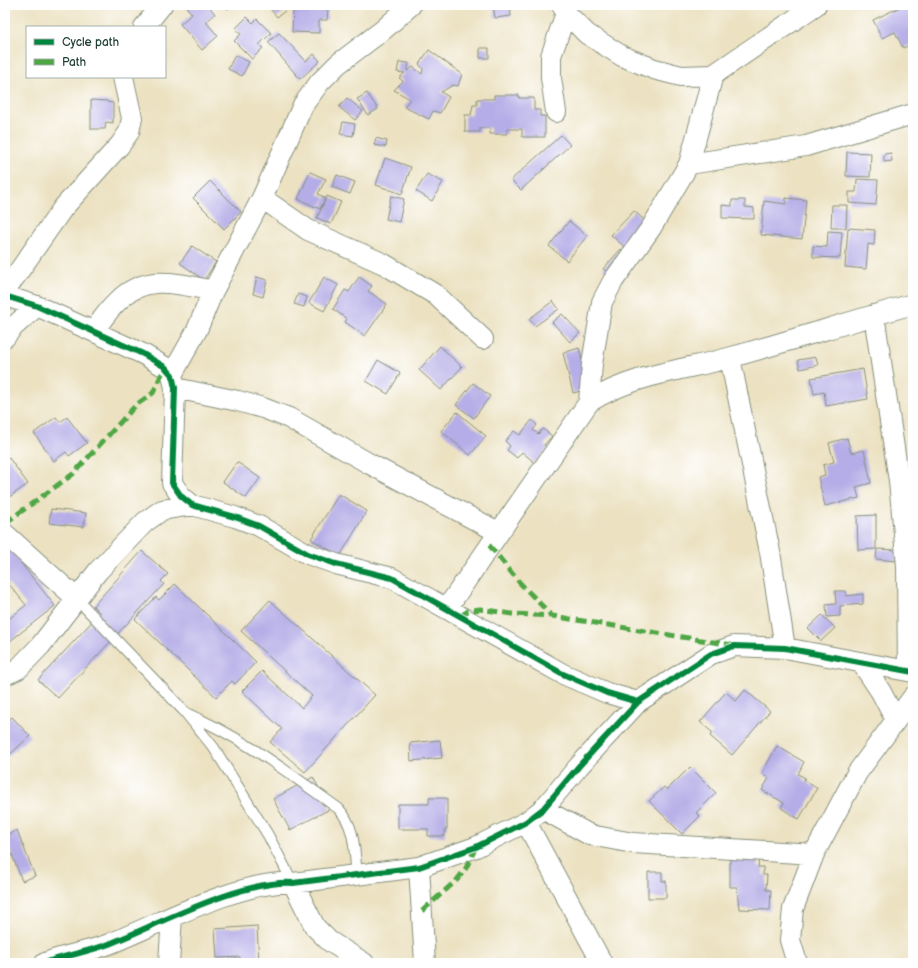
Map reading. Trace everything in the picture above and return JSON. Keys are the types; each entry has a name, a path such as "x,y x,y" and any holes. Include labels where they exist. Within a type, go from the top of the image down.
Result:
{"street":[{"path":"145,26 162,5"},
{"path":"162,510 172,483 174,381 213,291 262,198 303,105 320,82 338,64 383,30 411,5"},
{"path":"564,9 587,34 622,56 654,69 681,76 713,75 816,5"},
{"path":"556,112 551,78 551,56 564,9"},
{"path":"589,402 592,364 602,302 613,281 651,228 689,164 713,75"},
{"path":"5,291 63,208 120,145 129,132 132,118 123,78"},
{"path":"689,164 806,146 913,114"},
{"path":"262,198 308,230 384,264 436,295 483,339"},
{"path":"94,331 116,302 134,288 145,284 159,281 213,291"},
{"path":"5,296 38,306 143,354 165,367 174,381 263,408 289,418 370,464 498,532"},
{"path":"447,608 589,402 608,390 639,379 676,369 730,358 913,304"},
{"path":"5,337 12,328 38,306"},
{"path":"45,963 66,955 107,945 172,917 241,892 283,883 357,876 419,867 476,847 526,822 543,809 579,766 638,702 711,654 734,646 785,648 910,672 907,566 899,482 874,315"},
{"path":"730,358 770,552 785,648"},
{"path":"172,483 180,496 192,505 235,517 259,526 308,554 336,564 392,578 447,608 511,647 563,674 607,693 638,702"},
{"path":"5,675 18,669 41,645 76,598 123,543 145,522 162,510 192,505"},
{"path":"5,534 76,598"},
{"path":"861,662 881,692 895,719"},
{"path":"797,963 790,940 794,909 814,854 857,773 895,719 913,698"},
{"path":"543,809 590,834 633,843 814,854"},
{"path":"526,822 602,963"},
{"path":"419,867 425,963"},
{"path":"293,883 305,910 315,927 329,941 364,963"},
{"path":"169,963 172,917"}],"lane":[{"path":"76,598 185,712 222,762 268,835 293,883"},
{"path":"185,712 215,725 261,752 339,809 347,819 352,832 357,876"}],"building":[{"path":"191,5 208,5 215,14 206,22 218,36 202,50 180,24 192,14 187,8"},
{"path":"225,5 234,5 227,9"},
{"path":"267,5 293,5 277,17"},
{"path":"493,5 510,5 511,16 495,18"},
{"path":"904,5 913,5 913,43 903,48 895,32 882,38 873,20"},
{"path":"293,8 328,9 327,20 319,20 319,33 292,32"},
{"path":"247,17 253,23 257,19 271,33 259,45 263,48 252,59 234,41 241,34 235,29"},
{"path":"279,33 306,61 314,54 320,61 300,79 268,42"},
{"path":"480,48 489,48 489,58 480,58"},
{"path":"429,50 462,74 458,86 453,85 441,92 449,97 440,113 433,111 429,119 404,107 410,99 394,90 403,81 399,78 405,73 397,72 399,62 409,63 407,71 413,67 422,74 423,69 419,64"},
{"path":"235,55 249,62 242,76 228,69"},
{"path":"367,93 378,109 368,115 357,99"},
{"path":"494,95 519,95 519,98 534,98 534,110 540,110 540,116 545,116 545,137 522,137 522,129 507,129 507,134 490,134 490,128 480,128 480,132 465,132 465,115 471,115 473,105 477,105 477,99 494,99"},
{"path":"347,98 363,111 355,120 339,107"},
{"path":"91,100 113,103 113,123 106,122 105,129 91,129"},
{"path":"343,122 355,124 353,136 340,134"},
{"path":"561,135 570,145 521,190 511,180"},
{"path":"376,138 387,141 386,147 374,145"},
{"path":"847,152 871,153 870,177 846,176"},
{"path":"891,153 892,161 884,162 884,154"},
{"path":"385,158 411,167 402,194 376,185"},
{"path":"310,172 326,179 318,194 325,198 320,209 298,199"},
{"path":"427,174 443,182 432,201 416,191"},
{"path":"337,175 355,182 350,194 332,187"},
{"path":"857,179 878,180 876,205 849,203 849,192 856,192"},
{"path":"210,181 241,212 224,229 193,198"},
{"path":"327,196 341,202 331,224 317,218"},
{"path":"391,196 404,199 399,222 386,219"},
{"path":"786,198 806,200 802,239 761,235 764,201 786,204"},
{"path":"732,200 745,200 745,207 754,208 754,219 722,218 722,205 732,206"},
{"path":"832,205 847,205 846,228 831,228"},
{"path":"634,211 650,225 628,250 611,235"},
{"path":"569,221 587,236 567,261 549,246"},
{"path":"848,228 875,230 874,245 868,244 866,269 845,267"},
{"path":"828,231 842,232 840,258 813,257 813,246 827,247"},
{"path":"192,246 216,262 204,280 180,263"},
{"path":"621,249 628,256 611,275 603,269"},
{"path":"257,277 267,280 263,297 253,294"},
{"path":"324,277 338,285 324,311 309,303"},
{"path":"359,277 372,286 368,291 387,304 365,336 345,322 347,319 333,309 345,290 349,292"},
{"path":"298,294 307,297 304,307 294,304"},
{"path":"553,301 559,309 535,326 529,319"},
{"path":"562,314 580,333 570,342 552,322"},
{"path":"440,346 462,367 441,390 419,370"},
{"path":"579,348 589,389 573,393 563,353"},
{"path":"816,357 818,365 800,369 798,360"},
{"path":"378,360 400,373 388,394 366,381"},
{"path":"863,369 868,399 826,406 824,392 814,394 811,378"},
{"path":"473,383 490,396 474,418 456,405"},
{"path":"457,412 486,436 470,455 441,431"},
{"path":"56,417 60,422 67,417 87,443 69,456 66,452 54,461 34,433"},
{"path":"532,420 537,425 533,430 538,434 543,429 552,436 544,445 548,448 535,463 522,452 517,458 507,450 510,446 505,441 514,431 520,435"},
{"path":"847,438 851,453 864,450 871,483 856,487 859,498 825,506 818,477 825,475 823,465 834,462 829,443"},
{"path":"9,458 28,484 5,500 5,461"},
{"path":"237,462 260,478 246,498 223,482"},
{"path":"339,494 367,511 340,556 311,539"},
{"path":"51,509 86,513 84,527 49,523"},
{"path":"876,515 876,549 858,550 857,516"},
{"path":"5,543 55,606 5,645 5,622 26,605 5,579"},
{"path":"877,549 897,550 896,561 876,559"},
{"path":"142,551 168,574 161,581 164,584 58,698 38,680 100,613 93,606"},
{"path":"175,584 256,662 235,684 232,681 216,697 135,619 156,597 159,600"},
{"path":"835,591 846,591 846,596 863,594 863,604 840,606 840,616 827,617 826,605 836,604"},
{"path":"270,600 375,695 305,772 270,742 282,729 242,691 262,671 302,708 312,696 241,631"},
{"path":"822,615 835,628 821,641 808,628"},
{"path":"745,690 770,711 732,755 710,736 713,733 700,722 726,692 736,701"},
{"path":"5,717 8,720 12,717 30,736 5,759"},
{"path":"440,740 442,758 411,761 410,743"},
{"path":"777,746 804,762 798,774 805,778 803,780 817,788 799,819 781,808 784,803 762,790 769,778 762,773"},
{"path":"690,767 716,793 696,813 700,816 682,834 649,801 664,787 667,790"},
{"path":"313,777 330,809 290,830 273,799"},
{"path":"429,798 447,798 447,829 445,829 445,836 428,836 428,829 398,829 398,804 429,804"},
{"path":"17,830 35,876 22,881 5,836"},
{"path":"730,855 759,856 758,867 763,867 763,875 767,875 766,890 771,890 770,910 739,909 737,887 730,887"},
{"path":"648,872 662,872 662,881 666,881 666,898 648,898"},
{"path":"257,926 259,963 240,963 240,957 217,958 215,929"}],"marked path":[{"path":"5,523 73,474 136,405 153,393 165,367"},
{"path":"489,545 520,583 552,616 732,645"},
{"path":"460,616 468,611 480,609 512,614 552,616"},
{"path":"422,911 457,880 466,868 476,847"}],"cycle path":[{"path":"5,296 37,306 143,354 165,367 172,375 175,388 172,483 181,496 192,505 235,517 259,526 308,554 336,564 392,578 563,674 607,693 638,702"},
{"path":"45,963 109,944 175,915 249,888 419,867 476,847 526,822 543,809 579,766 638,702 711,654 734,646 785,648 913,672"}]}
